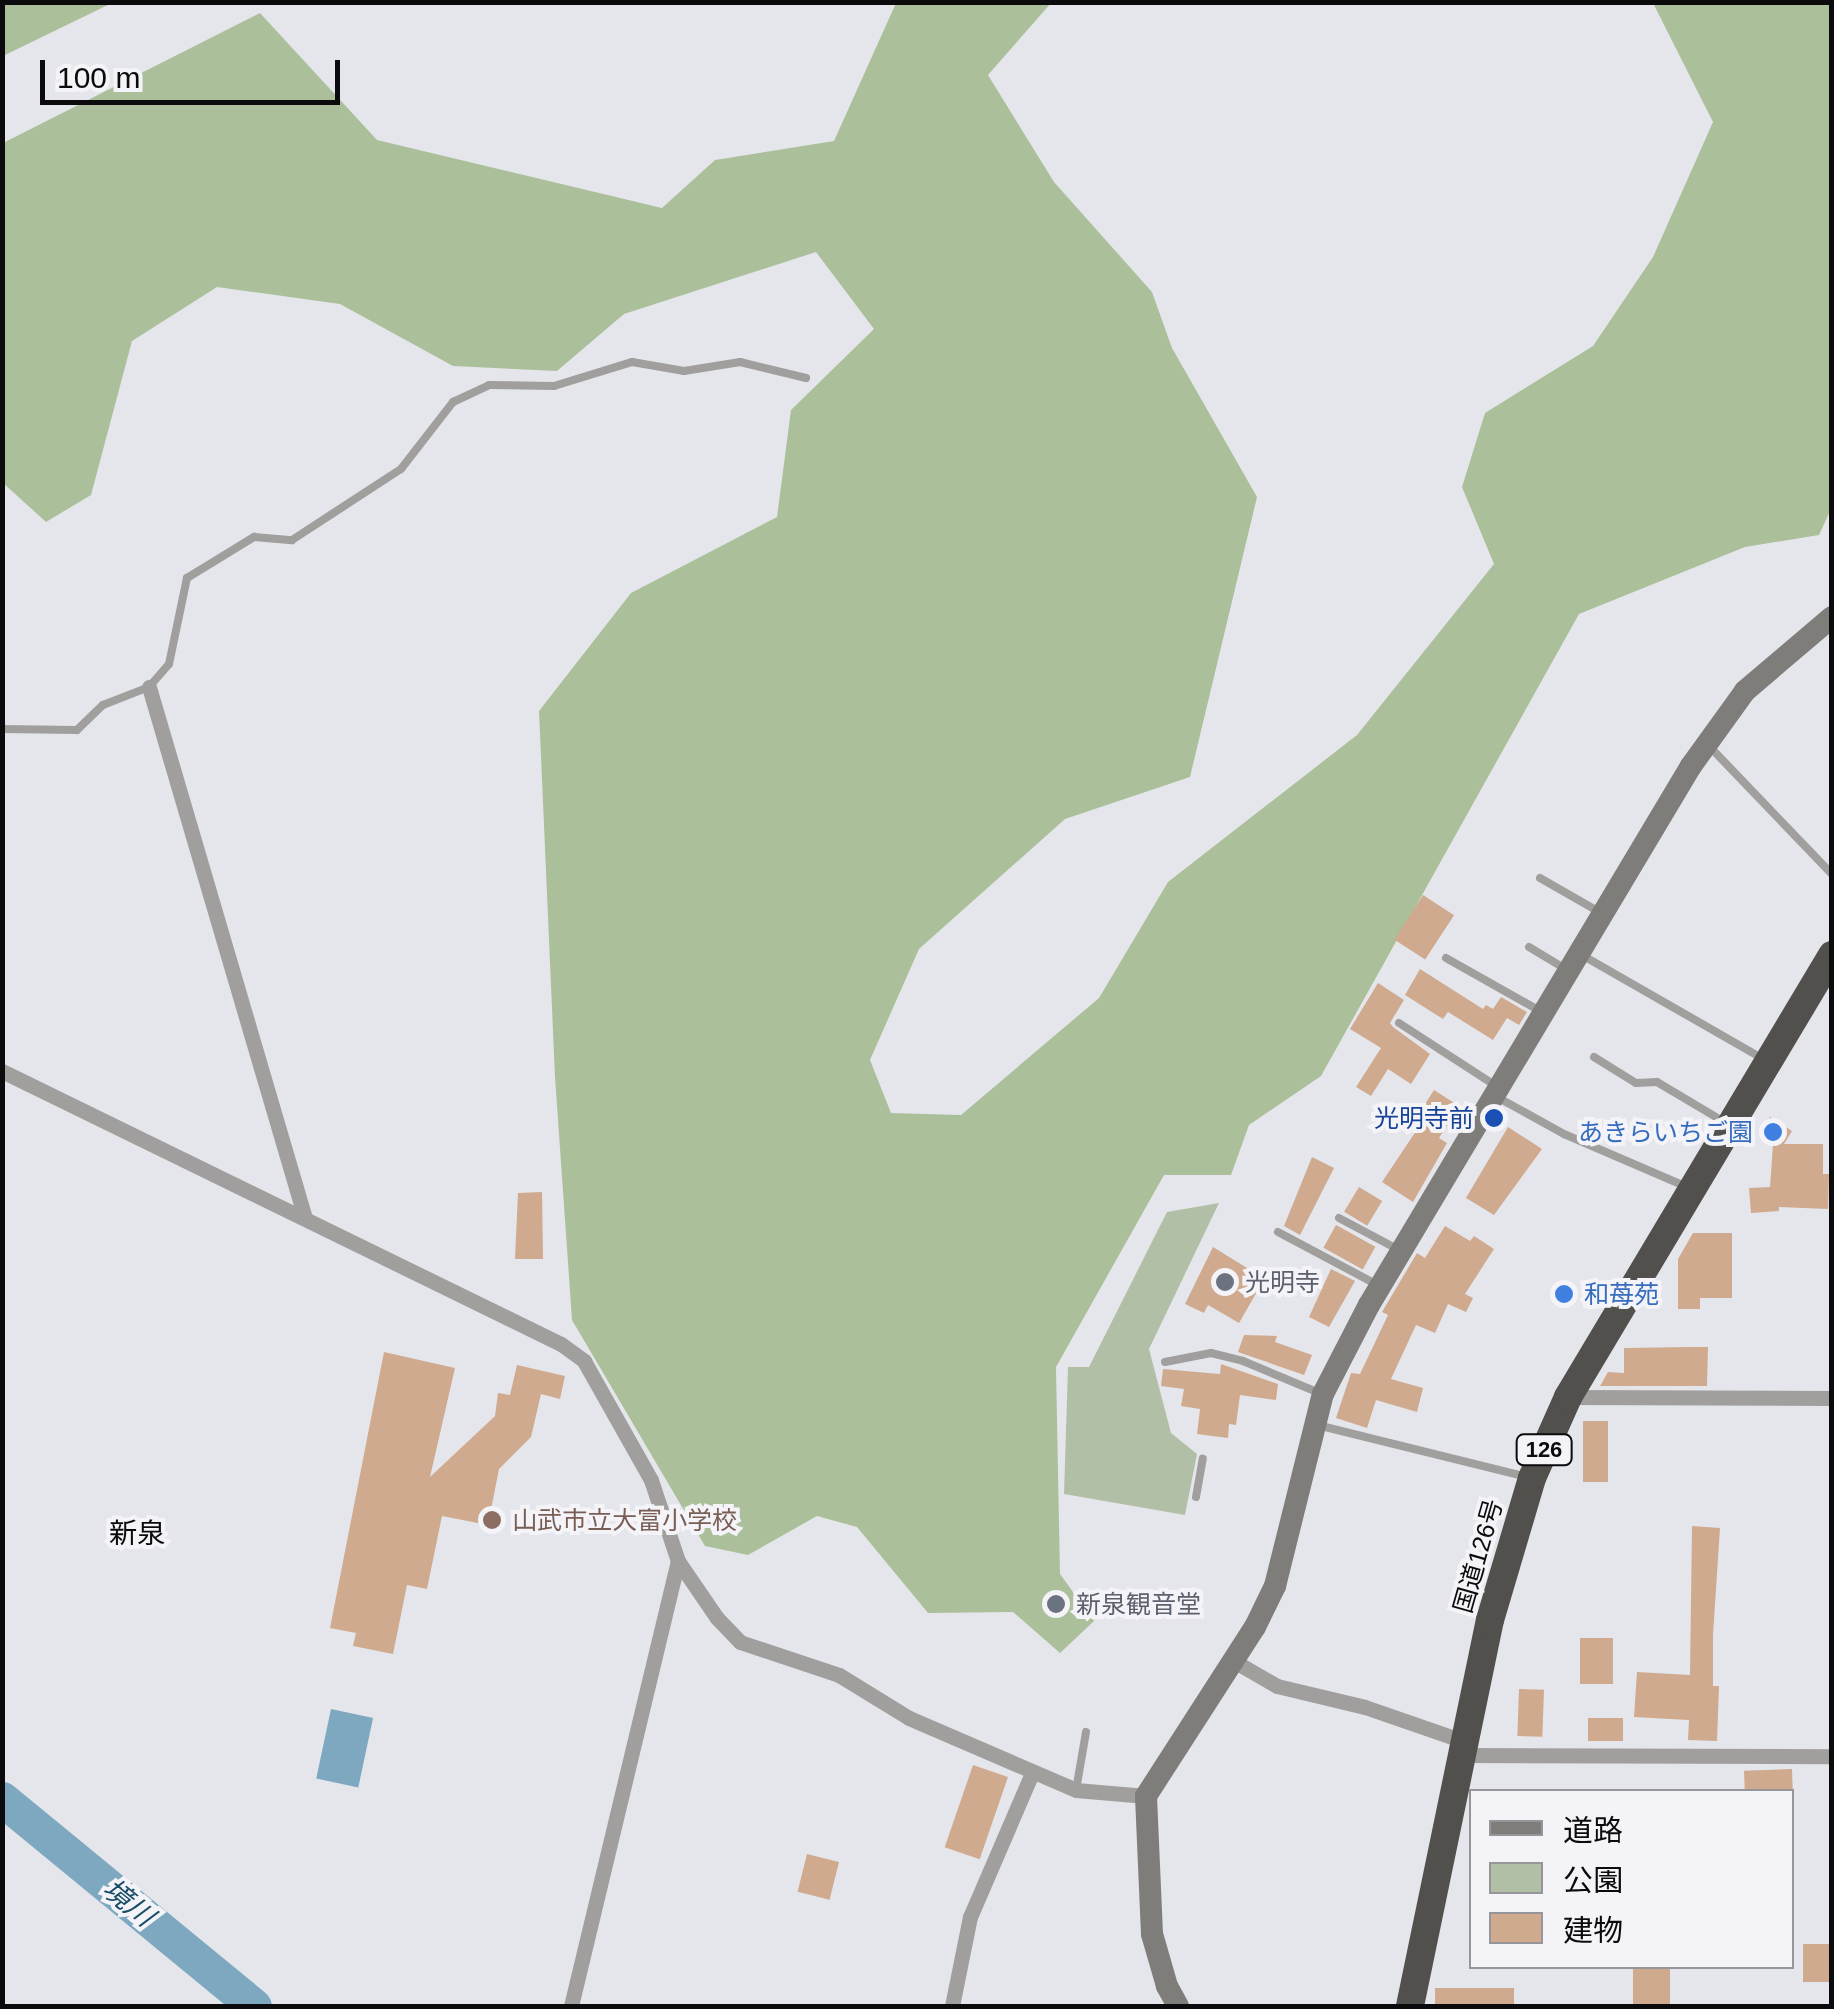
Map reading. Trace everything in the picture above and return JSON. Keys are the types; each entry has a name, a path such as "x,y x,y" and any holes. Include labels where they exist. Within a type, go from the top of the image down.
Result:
{"highway":[{"name":"国道126号","path":"1410,2006 1490,1620 1532,1478 1568,1397 1832,955"}],"street":[{"path":"1178,2006 1167,1986 1152,1934 1146,1796 1276,1586 1313,1424 1324,1394 1380,1286 1706,743 1745,691 1832,617"},
{"path":"149,687 304,1218"},
{"path":"2,1071 561,1344 584,1361 651,1480 678,1562 717,1618 740,1642 839,1675 908,1718 1076,1790 1146,1796"},
{"path":"1568,1397 1832,1398"},
{"path":"571,2006 678,1562"},
{"path":"1232,1660 1277,1686 1365,1707 1461,1748 1832,1756"},
{"path":"952,2006 970,1917 1032,1773"}],"lane":[{"path":"2,729 77,730 103,705 149,687 169,664 187,578 254,537 292,540 400,469 454,402 489,385 554,386 632,362 684,371 740,362 806,378"},
{"path":"1706,743 1832,874"},
{"path":"1540,878 1604,915"},
{"path":"1529,947 1575,963 1767,1062"},
{"path":"1446,958 1545,1014"},
{"path":"1400,1023 1498,1093 1564,1134 1691,1189"},
{"path":"1594,1057 1636,1083 1657,1082 1729,1125"},
{"path":"1339,1218 1402,1252"},
{"path":"1278,1232 1380,1286"},
{"path":"1165,1362 1211,1353 1243,1361 1324,1394"},
{"path":"1313,1424 1532,1478"},
{"path":"1196,1497 1204,1459"},
{"path":"1076,1790 1086,1732"}],"green space":[{"path":"3,2 112,2 112,3 3,56"},
{"path":"896,3 1051,3 988,75 1054,182 1152,292 1172,348 1257,497 1190,777 1065,819 919,949 870,1060 891,1113 961,1115 1099,998 1168,882 1357,735 1494,564 1462,487 1485,413 1593,346 1653,257 1713,122 1653,3 1831,3 1831,509 1819,535 1745,547 1579,614 1321,1076 1249,1125 1231,1175 1164,1175 1056,1367 1060,1574 1094,1621 1060,1653 1013,1612 928,1613 857,1527 817,1516 748,1555 705,1546 572,1320 555,1077 539,711 631,593 777,517 791,410 874,329 816,252 624,314 557,371 453,366 340,304 217,287 132,341 91,495 46,522 3,483 3,143 260,13 377,140 662,208 715,160 834,141"},
{"path":"1219,1203 1149,1349 1171,1433 1197,1454 1185,1515 1064,1494 1068,1367 1089,1367 1167,1212"}],"water":[{"path":"331,1709 373,1718 358,1787 316,1778"}],"building":[{"path":"1423,895 1454,915 1425,960 1394,939"},
{"path":"1420,969 1483,1009 1486,1005 1493,1009 1501,997 1527,1012 1519,1025 1507,1018 1493,1040 1448,1012 1443,1019 1405,995"},
{"path":"1378,983 1404,1000 1390,1023 1430,1054 1411,1084 1388,1069 1371,1096 1356,1087 1381,1048 1350,1029"},
{"path":"1434,1090 1459,1106 1439,1138 1447,1143 1413,1202 1382,1182 1426,1116 1420,1112"},
{"path":"1770,1117 1792,1131 1784,1144 1823,1144 1823,1174 1829,1174 1828,1209 1779,1207 1779,1211 1751,1213 1749,1188 1770,1187 1773,1144 1780,1144 1761,1132"},
{"path":"1508,1127 1542,1149 1494,1215 1466,1198"},
{"path":"1312,1157 1334,1168 1300,1235 1284,1226"},
{"path":"1359,1187 1382,1201 1367,1226 1344,1212"},
{"path":"542,1192 543,1259 515,1259 518,1193"},
{"path":"1336,1225 1375,1247 1363,1270 1323,1248"},
{"path":"1445,1226 1470,1241 1474,1236 1494,1249 1465,1294 1473,1298 1466,1312 1448,1304 1435,1333 1416,1325 1391,1379 1423,1388 1417,1412 1376,1400 1367,1428 1336,1418 1351,1373 1360,1374 1388,1315 1382,1312 1417,1253 1425,1258"},
{"path":"1693,1233 1732,1233 1732,1298 1700,1298 1700,1309 1678,1309 1678,1259"},
{"name":"光明寺","path":"1213,1247 1260,1276 1253,1287 1258,1290 1239,1323 1208,1305 1204,1313 1185,1304"},
{"path":"1331,1269 1355,1281 1329,1327 1309,1317"},
{"path":"1244,1335 1277,1336 1275,1342 1312,1355 1304,1375 1238,1352"},
{"path":"1708,1347 1707,1386 1600,1386 1608,1372 1624,1373 1624,1348"},
{"path":"384,1352 455,1368 430,1477 495,1416 498,1393 510,1395 517,1365 565,1376 560,1399 541,1394 531,1437 499,1469 488,1525 442,1516 427,1589 407,1585 393,1654 353,1646 356,1633 330,1628"},
{"path":"1221,1364 1278,1384 1276,1400 1240,1395 1236,1425 1229,1424 1228,1438 1197,1434 1200,1409 1181,1406 1184,1389 1161,1386 1163,1369 1220,1374"},
{"path":"1583,1421 1608,1421 1608,1482 1583,1482"},
{"path":"1692,1526 1720,1528 1713,1635 1713,1686 1719,1686 1717,1741 1688,1740 1689,1720 1634,1717 1637,1672 1690,1675"},
{"path":"1580,1638 1613,1638 1613,1684 1580,1684"},
{"path":"1519,1689 1544,1690 1542,1737 1517,1736"},
{"path":"1588,1718 1623,1718 1623,1741 1588,1741"},
{"path":"973,1765 1008,1777 980,1859 945,1847"},
{"path":"1792,1769 1793,1789 1745,1789 1744,1771"},
{"path":"807,1854 839,1862 830,1900 798,1892"},
{"path":"1803,1944 1829,1944 1829,1982 1803,1982"},
{"path":"1633,1969 1670,1969 1670,2006 1633,2006"},
{"path":"1435,1988 1514,1988 1514,2006 1435,2006"}],"waterway":[{"name":"境川","path":"2,1799 254,2006"}],"place":[{"name":"光明寺前","path":"1494,1118"},
{"name":"あきらいちご園","path":"1773,1132"},
{"name":"光明寺","path":"1225,1282"},
{"name":"和苺苑","path":"1564,1294"},
{"name":"山武市立大富小学校","path":"492,1520"},
{"name":"新泉観音堂","path":"1056,1604"}],"district":[{"name":"新泉","path":"137,1534"}]}
